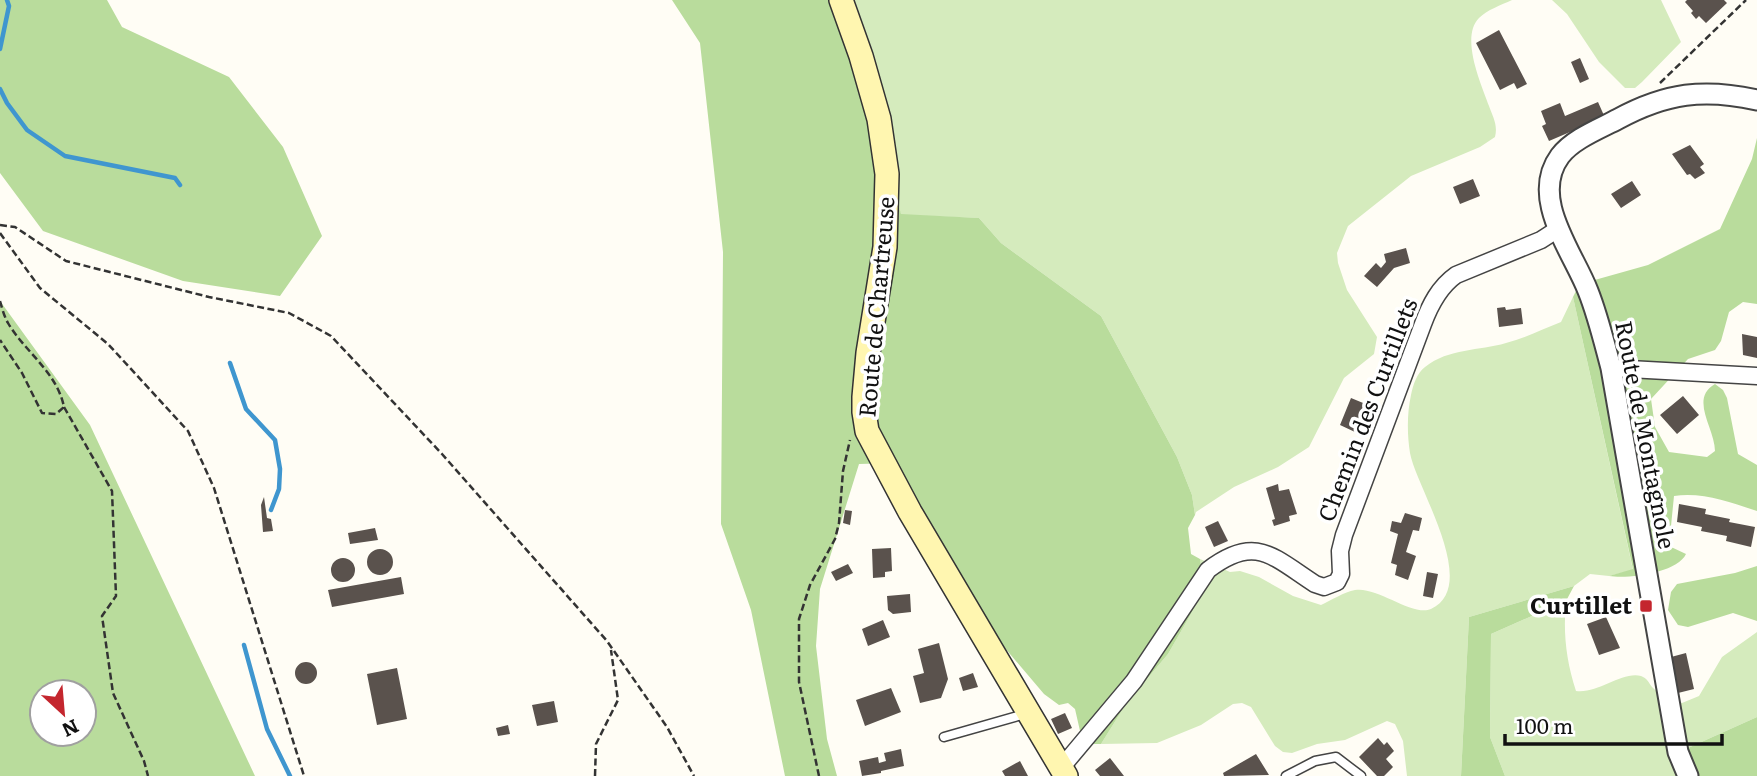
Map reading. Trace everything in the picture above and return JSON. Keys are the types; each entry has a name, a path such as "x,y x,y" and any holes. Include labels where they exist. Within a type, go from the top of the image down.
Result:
{"main road":[{"name":"Route de Chartreuse","path":"841,0 861,55 879,119 887,174 885,247 868,354 864,412 873,446 1064,772"}],"street":[{"name":"Route de Montagnole","path":"1688,776 1678,752 1611,368 1587,287 1558,229 1550,186 1555,163 1562,153 1576,142 1651,102 1687,93 1711,93 1757,100"},
{"name":"Chemin des Curtillets","path":"1064,772 1133,681 1208,570 1222,559 1250,550 1263,552 1315,584 1324,587 1337,582 1341,574 1340,551 1344,535 1436,296 1446,282 1456,275 1541,240 1558,229"},
{"path":"1611,368 1757,376"}],"lane":[{"path":"944,737 1028,713"},
{"path":"1286,776 1324,758 1336,757 1361,776"}],"path":[{"path":"1651,102 1660,82 1746,0"},
{"path":"0,225 15,227 66,261 209,298 289,313 331,336 442,454 611,647 667,727 694,776"},
{"path":"0,233 40,288 108,344 188,431 214,488 304,776"},
{"path":"0,302 8,322 46,369 62,394 64,407 112,491 116,596 102,616 113,693 144,761 148,776"},
{"path":"0,340 22,373 42,413 56,414 64,407"},
{"path":"819,776 799,682 799,619 810,584 835,540 843,471 852,433 864,412"},
{"path":"595,776 596,744 618,700 611,647"}],"green space":[{"path":"0,0 107,0 122,27 229,77 283,147 322,236 280,296 183,281 43,231 0,173"},
{"path":"672,0 837,0 901,214 979,218 1001,243 1101,316 1177,457 1192,495 1195,515 1188,528 1191,554 1200,559 1204,588 1168,654 1126,704 1101,744 1083,744 1075,709 1068,703 1059,705 1044,694 999,641 895,463 859,464 820,589 816,646 827,739 837,776 785,776 751,610 721,524 723,252 700,43"},
{"path":"837,0 1512,0 1479,18 1471,37 1477,73 1495,121 1495,137 1480,147 1411,176 1348,226 1337,253 1347,290 1377,337 1374,354 1344,378 1309,447 1278,467 1234,487 1195,515 1192,495 1177,457 1101,316 1001,243 979,218 901,215"},
{"path":"1552,0 1661,0 1681,42 1635,88 1625,88 1599,62 1567,14"},
{"path":"1757,138 1757,304 1743,302 1729,312 1721,341 1715,350 1688,359 1651,399 1655,427 1669,452 1707,457 1715,451 1705,414 1704,398 1715,384 1723,390 1738,454 1757,465 1757,511 1706,497 1674,496 1669,546 1686,554 1681,561 1652,573 1609,576 1633,569 1573,297 1584,283 1648,265 1720,229 1752,159"},
{"path":"1573,297 1633,570 1609,576 1590,574 1574,586 1469,617 1461,776 1407,776 1403,741 1395,724 1387,721 1345,740 1317,744 1292,753 1283,752 1275,746 1251,707 1242,703 1233,704 1201,725 1157,743 1101,744 1126,704 1168,654 1191,614 1204,588 1200,559 1230,572 1240,571 1259,577 1293,596 1321,605 1355,590 1374,592 1423,610 1431,609 1445,597 1450,580 1448,558 1409,446 1409,409 1416,380 1425,367 1444,356 1496,346 1561,322"},
{"path":"0,301 90,425 255,776 0,776"},
{"path":"1757,566 1757,621 1733,613 1688,627 1678,625 1668,610 1671,592 1677,584"},
{"path":"1574,586 1566,601 1491,634 1490,737 1505,776 1461,776 1469,617"},
{"path":"1566,601 1566,646 1576,691 1593,689 1634,675 1641,676 1658,692 1682,703 1699,696 1722,657 1757,632 1757,717 1688,748 1681,776 1505,776 1490,737 1491,634"},
{"path":"1757,717 1757,776 1681,776 1688,748"}],"building":[{"path":"1724,0 1727,3 1706,23 1699,16 1696,19 1691,13 1693,11 1685,2"},
{"path":"1499,30 1527,84 1517,89 1514,83 1500,90 1476,43"},
{"path":"1580,58 1589,79 1580,83 1571,62"},
{"path":"1598,102 1606,120 1549,141 1542,126 1546,124 1541,111 1560,103 1565,116"},
{"path":"1690,145 1704,164 1700,167 1705,173 1695,179 1690,174 1687,175 1672,154"},
{"path":"1473,179 1480,196 1460,204 1453,187"},
{"path":"1632,181 1641,195 1621,208 1611,194"},
{"path":"1406,248 1410,263 1394,268 1377,287 1364,276 1376,263 1381,268 1386,262 1384,254"},
{"path":"1505,307 1506,310 1521,308 1523,324 1499,327 1497,308"},
{"path":"1742,334 1757,337 1757,358 1743,355"},
{"path":"1683,396 1699,415 1677,434 1660,415"},
{"path":"1351,398 1368,405 1367,408 1374,412 1365,430 1357,426 1355,432 1340,425"},
{"path":"1278,484 1279,491 1289,489 1297,514 1289,516 1290,521 1274,526 1272,520 1275,519 1266,488"},
{"path":"264,497 267,518 271,519 273,531 263,532 261,505"},
{"path":"1679,504 1706,509 1705,514 1755,527 1751,547 1726,541 1727,536 1701,531 1702,527 1677,522"},
{"path":"845,510 852,511 850,525 843,523"},
{"path":"1405,513 1422,518 1419,531 1413,530 1406,552 1416,556 1408,580 1395,575 1397,565 1391,563 1398,534 1390,531 1392,521 1401,523"},
{"path":"1218,521 1228,541 1214,547 1205,527"},
{"path":"375,528 378,540 350,544 348,533"},
{"path":"891,548 892,571 885,572 885,577 873,578 872,549"},
{"path":"380,549 389,553 393,562 389,571 380,575 371,571 367,562 371,553"},
{"path":"343,558 352,561 355,570 352,579 343,582 334,579 331,570 334,561"},
{"path":"848,564 853,573 836,581 831,572"},
{"path":"1427,572 1438,574 1433,598 1423,596"},
{"path":"401,577 404,594 332,607 328,590"},
{"path":"910,594 911,612 893,614 888,610 887,596"},
{"path":"1606,617 1620,648 1599,655 1587,624"},
{"path":"883,620 890,637 868,646 862,629"},
{"path":"939,643 948,679 941,698 920,703 913,676 924,673 918,649"},
{"path":"1686,653 1694,689 1678,693 1671,657"},
{"path":"302,662 310,662 317,669 317,677 310,684 302,684 295,677 295,669"},
{"path":"397,668 407,719 377,725 367,674"},
{"path":"973,673 978,687 963,691 959,678"},
{"path":"891,688 901,712 865,726 856,700"},
{"path":"554,701 558,722 537,726 532,705"},
{"path":"1065,713 1072,728 1058,734 1051,719"},
{"path":"508,725 510,734 498,736 496,728"},
{"path":"1378,738 1384,745 1387,742 1394,751 1386,759 1393,767 1384,776 1377,776 1359,757"},
{"path":"901,749 904,766 862,776 859,761 878,757 879,763 886,761 884,753"},
{"path":"1256,754 1269,775 1224,776 1223,773"},
{"path":"1110,758 1124,776 1100,776 1095,770"},
{"path":"1020,761 1028,776 1005,776 1002,771"}],"waterway":[{"path":"0,49 9,6 7,0"},
{"path":"0,89 27,130 65,156 175,178 180,185"},
{"path":"230,363 246,409 275,440 280,469 279,489 271,510"},
{"path":"244,645 267,729 290,776"}],"place":[{"name":"Curtillet","path":"1646,606"}]}
